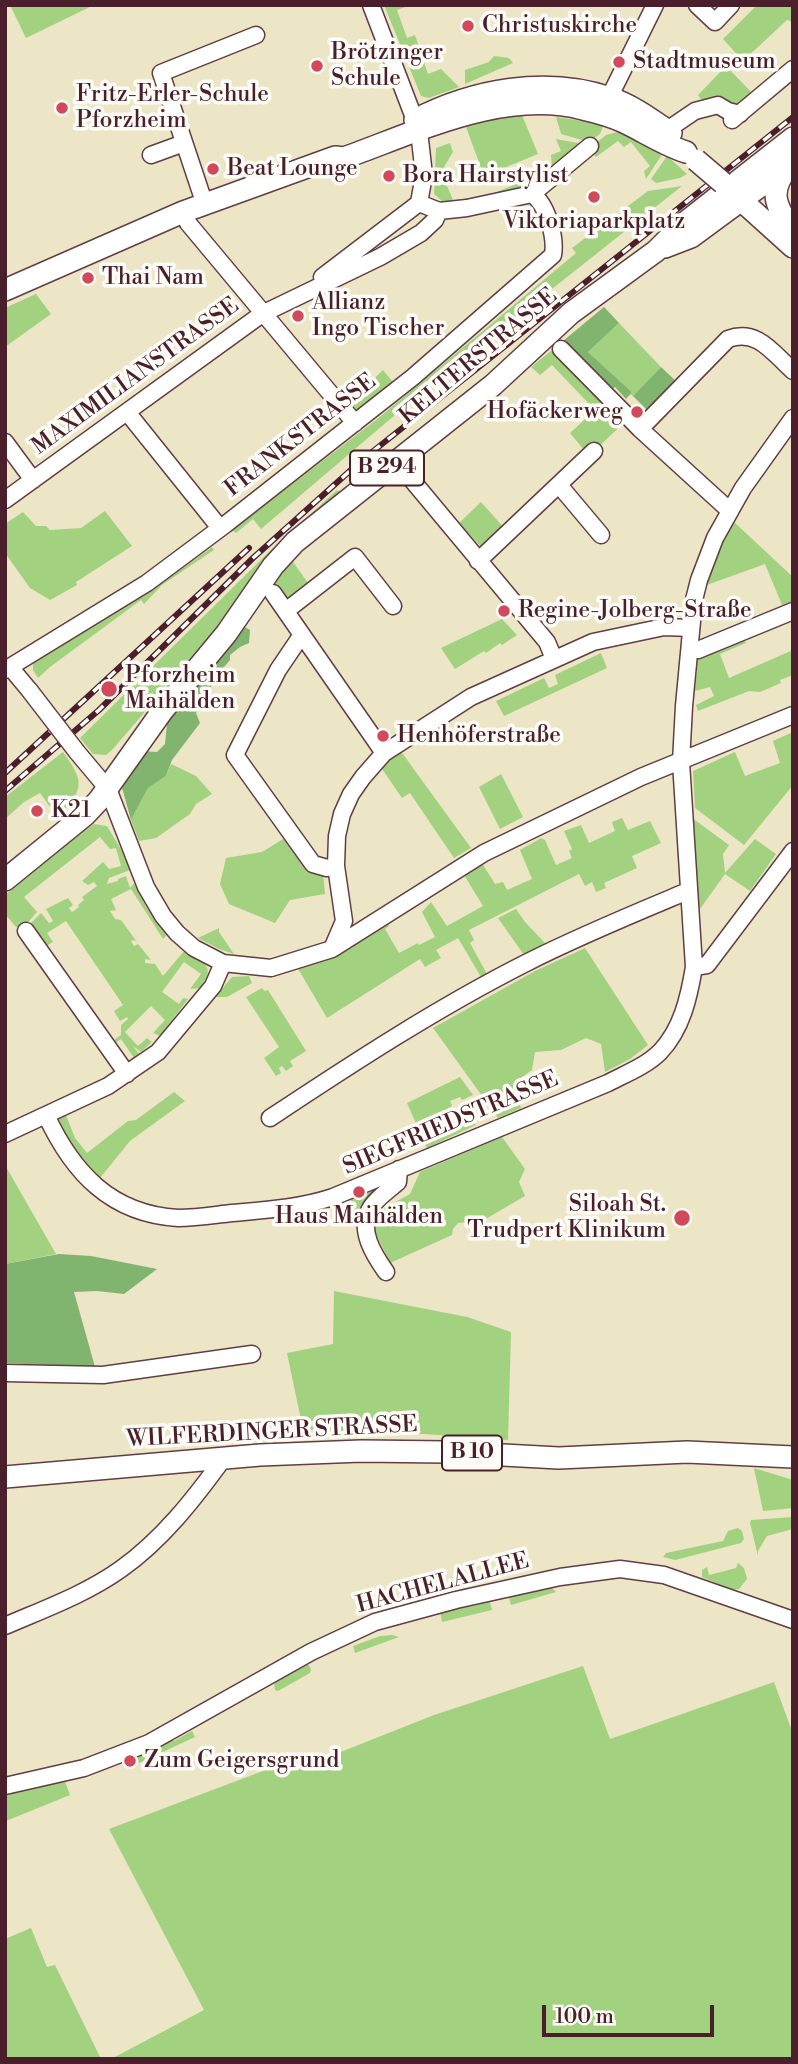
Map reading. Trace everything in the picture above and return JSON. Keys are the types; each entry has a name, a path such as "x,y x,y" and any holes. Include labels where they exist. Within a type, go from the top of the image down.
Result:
{"main road":[{"path":"7,288 183,212 335,157 344,158 416,126 499,107 548,104 579,108 631,107 677,137 691,156 791,246"},
{"path":"605,106 622,121 691,156"},
{"name":"KELTERSTRASSE","path":"5,880 85,815 108,789 163,709 226,635 283,554 313,526 493,385 571,313 656,251 682,225 731,190 793,138"},
{"path":"791,164 777,186 775,198 790,233 791,246"},
{"name":"KELTERSTRASSE","path":"731,190 791,164"},
{"name":"WILFERDINGER STRASSE","path":"5,1477 295,1454 398,1451 559,1458 687,1451 793,1457"}],"street":[{"path":"371,5 416,126 424,175 419,203 439,211 532,194 590,146"},
{"path":"697,5 715,22 731,5"},
{"path":"605,106 648,8"},
{"path":"205,205 161,73 257,35"},
{"path":"667,130 695,111 718,105 735,117 793,69"},
{"path":"151,155 184,143"},
{"name":"FRANKSTRASSE","path":"8,668 147,583 220,528 413,377 553,254 555,243 542,206 532,194"},
{"name":"MAXIMILIANSTRASSE","path":"297,295 419,203"},
{"name":"MAXIMILIANSTRASSE","path":"5,500 262,314 380,257 421,233 435,220 439,211"},
{"path":"183,212 188,223 262,314 355,423"},
{"path":"640,429 728,340 740,335 756,338 793,371"},
{"path":"561,349 640,429 730,511"},
{"path":"127,412 220,528"},
{"name":"SIEGFRIEDSTRASSE","path":"46,1115 69,1158 105,1195 132,1209 181,1218 310,1204 332,1197 608,1083 660,1053 678,1025 689,999 694,967 681,762 691,628 699,580 715,538 743,488 793,418"},
{"path":"5,442 33,480"},
{"path":"478,561 594,451"},
{"path":"396,461 547,642 554,659"},
{"path":"559,485 601,535"},
{"path":"287,610 355,557 393,606"},
{"path":"273,593 384,753"},
{"path":"690,650 698,650 793,611"},
{"path":"332,949 344,920 336,866 337,836 346,803 363,777 384,753 463,701 593,642 664,626 691,628"},
{"path":"301,636 278,670 235,755 313,864 327,868 336,866"},
{"path":"8,668 30,691 108,789 146,887 163,916 185,941 222,963 271,968 332,949 484,853 641,777 793,715"},
{"path":"694,967 707,965 793,851"},
{"path":"270,1118 423,1020 526,963 579,937 688,891"},
{"path":"26,931 127,1074"},
{"path":"5,1134 108,1086 158,1052 213,986 222,963"},
{"path":"386,1272 374,1255 366,1234 366,1220 370,1208 398,1182 399,1169"},
{"path":"5,1373 103,1375 252,1354"},
{"path":"5,1626 78,1594 136,1558 192,1502 223,1459"},
{"name":"HACHELALLEE","path":"5,1786 83,1768 149,1743 311,1651 366,1625 409,1612 550,1580 603,1570 635,1570 664,1575 793,1620"}],"green space":[{"path":"10,5 91,5 92,6 26,38"},
{"path":"384,5 411,5 397,10 407,38 415,35 428,74 441,69 459,87 429,98 421,96"},
{"path":"757,5 793,5 793,22 787,20 743,61 723,39"},
{"path":"494,56 509,58 513,63 465,84 465,70 489,62"},
{"path":"726,66 755,96 738,107 704,103 698,95"},
{"path":"522,115 538,154 484,176 466,127 488,118"},
{"path":"556,117 604,124 600,134 589,142 561,134"},
{"path":"621,131 663,153 646,179 644,171 650,166 631,142 624,147 618,141 596,157 590,148 606,135"},
{"path":"556,139 583,144 526,190 492,194 552,169 551,155 561,151"},
{"path":"450,143 453,152 441,172 453,200 443,202 434,194 436,148"},
{"path":"667,156 687,174 656,183 651,179"},
{"path":"682,186 422,392 261,529 253,519 236,533 232,530 376,420 576,253 572,248 648,191"},
{"path":"36,294 51,314 5,347 5,308"},
{"path":"604,307 619,323 588,352 632,392 626,399 615,387 606,395 557,346"},
{"path":"619,323 661,367 633,396 630,394 632,392 588,352"},
{"path":"557,346 629,418 589,456 570,433 595,410 552,365 540,375 531,367"},
{"path":"661,367 679,384 649,412 633,396"},
{"path":"383,370 393,382 358,412 350,402"},
{"path":"337,490 341,493 242,595 202,646 112,750 106,755 93,754 80,738 272,549"},
{"path":"481,502 505,529 483,549 459,523"},
{"path":"105,511 132,546 76,582 77,585 50,600 30,588 5,553 5,524 23,512 36,526 46,526 50,530 81,528"},
{"path":"734,522 793,577 793,601 782,605 765,564 704,586 716,553"},
{"path":"212,547 214,550 162,585 144,604 141,600 38,678 33,670 36,660 152,590"},
{"path":"291,559 313,590 287,610 266,584"},
{"path":"502,619 517,635 455,669 441,648"},
{"path":"240,624 250,630 249,643 230,655 230,660 218,674 196,713 200,723 172,760 166,776 148,788 131,820 121,784 142,751 157,752 165,744 168,714"},
{"path":"742,638 746,643 720,654 729,678 793,650 793,675 760,692 749,691 698,711 696,705 714,696 710,687 695,691 698,656"},
{"path":"601,653 607,668 504,716 496,701 544,678 549,688 558,684 555,675"},
{"path":"793,732 793,785 744,845 695,808 693,771 735,752 745,776 780,763 773,741"},
{"path":"400,750 471,848 454,858 410,793 402,798 380,766"},
{"path":"63,752 76,772 78,786 72,800 58,818 40,793 24,802 5,819 5,797"},
{"path":"171,764 196,776 212,794 196,804 190,814 156,838 139,841 131,820 148,788 166,776"},
{"path":"501,774 523,817 500,829 479,787"},
{"path":"622,818 628,830 650,821 661,843 632,856 637,868 604,883 606,888 596,892 592,882 585,886 579,874 469,930 474,940 470,943 487,974 481,977 458,938 436,950 441,958 425,967 420,959 327,1018 297,967 386,921 389,926 385,929 399,953 418,943 419,945 435,937 422,912 431,902 447,926 483,906 464,875 482,863 495,884 503,882 507,890 532,879 520,850 541,838 545,840 556,865 572,858 569,851 572,849 564,831 581,825 589,843 615,831 612,822"},
{"path":"692,818 729,845 723,854 725,873 755,839 776,854 750,891 725,874 700,909 697,907"},
{"path":"94,824 107,826 130,870 109,878 107,884 126,876 130,888 134,883 147,908 167,935 163,939 131,889 111,899 116,910 110,911 115,919 121,920 137,942 131,941 134,946 138,944 151,960 145,959 145,963 155,964 163,976 185,950 208,969 200,988 190,989 201,974 184,962 162,992 179,1004 183,998 188,999 160,1036 153,1033 165,1020 151,1006 125,1032 138,1046 147,1038 152,1042 141,1052 133,1046 139,1054 134,1058 121,1039 115,1043 114,1040 121,1035 121,1025 128,1019 127,1017 120,1021 114,1011 123,1005 66,921 47,933 53,942 46,946 30,924 41,913 49,923 53,921 46,909 68,898 73,905 69,908 72,912 79,907 84,900 82,897 97,886 94,882 88,885 82,881 103,862 109,869 121,866 116,848 110,849 100,837 24,897 37,912 24,927 16,927 5,914 5,895"},
{"path":"288,836 323,873 325,894 290,900 275,923 229,904 220,884 226,858 262,852"},
{"path":"516,909 546,944 524,955 498,918"},
{"path":"219,928 219,932 234,954 198,938"},
{"path":"585,948 648,1045 630,1059 605,1072 601,1044 586,1038 561,1050 535,1052 532,1070 514,1083 521,1108 498,1118 433,1028 535,971"},
{"path":"249,976 252,983 227,997 215,997 232,977"},
{"path":"262,988 268,990 306,1051 290,1061 293,1066 286,1071 282,1066 279,1068 281,1073 276,1076 264,1058 279,1047 246,997"},
{"path":"460,1077 473,1095 450,1101 452,1106 447,1109 455,1129 473,1121 476,1125 427,1148 407,1103"},
{"path":"174,1092 185,1101 130,1141 100,1178 77,1154 57,1125 64,1110 75,1138 87,1153 128,1121 136,1120"},
{"path":"502,1137 525,1169 519,1182 525,1196 472,1227 469,1222 458,1223 452,1235 390,1263 375,1232 376,1220 386,1207 410,1194 420,1172"},
{"path":"5,1165 56,1254 5,1264"},
{"path":"381,1186 354,1226 351,1199"},
{"path":"59,1254 91,1256 157,1269 124,1294 74,1292 95,1367 5,1363 5,1264"},
{"path":"334,1291 467,1317 511,1332 508,1440 424,1434 304,1434 287,1353 333,1344"},
{"path":"754,1468 793,1480 793,1508 763,1511"},
{"path":"793,1517 793,1529 767,1536 758,1556 751,1520"},
{"path":"738,1528 744,1539 741,1543 675,1560 663,1557 666,1553 723,1541 728,1531"},
{"path":"738,1563 744,1568 747,1579 739,1589 732,1590 702,1577 702,1570 707,1567 709,1575 736,1568"},
{"path":"531,1587 551,1587 556,1592 511,1605 509,1597 530,1592"},
{"path":"490,1602 492,1610 442,1622 440,1611 467,1603 469,1607"},
{"path":"380,1636 399,1637 355,1653 353,1646"},
{"path":"307,1662 310,1673 278,1691 275,1690 274,1682"},
{"path":"583,1666 610,1739 774,1682 793,1734 793,2059 111,2059 204,2010 109,1829 308,1754 313,1763 434,1715"},
{"path":"192,1731 195,1737 139,1763 137,1756"},
{"path":"65,1781 70,1795 6,1821 5,1792"},
{"path":"31,1928 47,1967 55,1965 101,2059 5,2059 5,1939"}],"railway":[{"path":"5,791 99,710 253,558 362,460 793,117"},
{"path":"5,773 249,548"}],"place":[{"name":"Christuskirche","path":"468,26"},
{"name":"Stadtmuseum","path":"619,62"},
{"name":"Brötzinger Schule","path":"317,66"},
{"name":"Fritz-Erler-Schule Pforzheim","path":"62,108"},
{"name":"Beat Lounge","path":"213,169"},
{"name":"Bora Hairstylist","path":"389,176"},
{"name":"Viktoriaparkplatz","path":"594,197"},
{"name":"Thai Nam","path":"88,278"},
{"name":"Allianz Ingo Tischer","path":"298,316"},
{"name":"Hofäckerweg","path":"637,412"},
{"name":"Regine-Jolberg-Straße","path":"504,611"},
{"name":"Pforzheim Maihälden","path":"109,689"},
{"name":"Henhöferstraße","path":"383,736"},
{"name":"K21","path":"37,811"},
{"name":"Haus Maihälden","path":"359,1192"},
{"name":"Siloah St. Trudpert Klinikum","path":"682,1218"},
{"name":"Zum Geigersgrund","path":"130,1761"}]}
